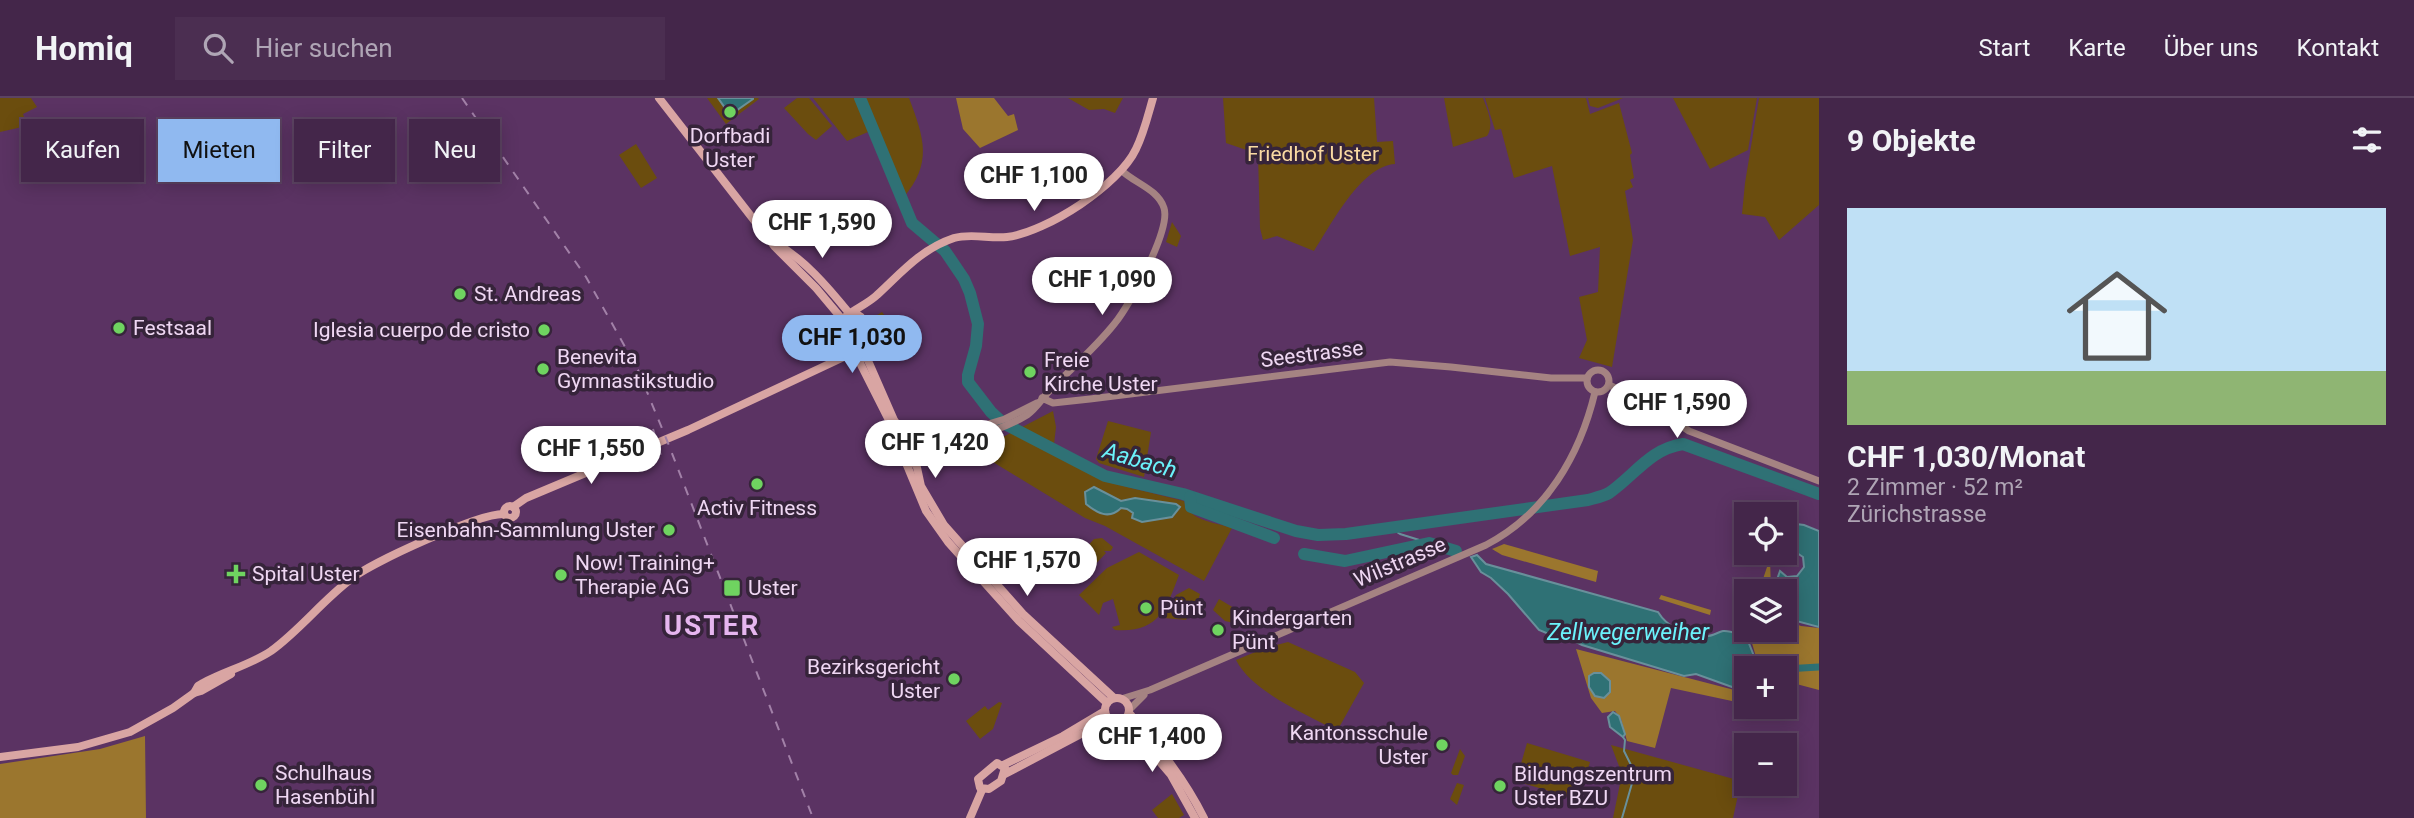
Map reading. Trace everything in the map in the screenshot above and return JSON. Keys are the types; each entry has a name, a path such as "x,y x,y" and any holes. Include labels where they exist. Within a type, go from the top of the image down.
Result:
{"main road":[{"path":"659,98 768,238 807,266 848,315 861,317 863,321"},
{"path":"846,356 845,337 841,327 848,315 871,301 907,265 948,241 964,237 1008,237 1033,230 1081,204 1121,170 1136,149 1153,98"},
{"path":"862,358 867,348 862,332 863,321 871,301"},
{"path":"846,356 850,359 862,358"},
{"path":"0,757 78,747 130,732 194,693 203,683 267,653 280,644 363,570 481,518 503,514 513,518 516,512 513,507 518,502 696,427 846,356"},
{"path":"862,358 905,444 900,456 911,463 926,511 948,542 1018,621 1111,703 1111,720"},
{"path":"905,444 920,449 911,463"},
{"path":"1003,765 1063,736 1111,703 1126,701 1128,714 1171,775 1195,818"},
{"path":"982,790 994,787 1005,775 1081,734 1128,714"},
{"path":"1128,714 1168,758 1204,818"},
{"path":"982,790 978,779 993,765 1003,765 1005,775"},
{"path":"970,818 982,790"}],"street":[{"path":"920,449 1007,421 1040,401 1122,314 1164,229 1165,212 1159,198 1121,170"},
{"name":"Seestrasse","path":"1040,401 1053,403 1090,399 1390,362 1551,378 1587,378"},
{"path":"1601,370 1608,376 1609,385 1604,391 1595,392 1588,387 1587,378 1592,371 1601,370"},
{"path":"1609,385 1648,403 1689,431 1819,481"},
{"name":"Wilstrasse","path":"1111,703 1150,690 1486,545 1508,532 1529,516 1543,500 1580,444 1595,392"},
{"name":"Wilstrasse","path":"1128,714 1150,690"}],"green space":[{"path":"0,98 31,98 37,107 23,114 25,119 21,119 21,127 0,132"},
{"name":"Dorfbadi Uster","path":"707,98 758,98 759,99 726,124"},
{"path":"797,98 809,98 832,126 816,140 784,108"},
{"path":"813,98 855,98 868,132 847,141"},
{"path":"863,98 909,98 919,126 923,150 919,173 903,198"},
{"path":"1068,98 1123,98 1115,113 1104,109 1089,110"},
{"name":"Friedhof Uster","path":"1223,98 1374,98 1377,142 1393,141 1395,164 1382,167 1359,186 1348,198 1314,251 1277,236 1263,240 1260,228 1258,154 1226,143"},
{"path":"1444,98 1483,98 1490,122 1487,136 1453,147"},
{"path":"1485,98 1586,98 1590,114 1619,103 1632,153 1630,155 1634,178 1630,180 1633,187 1625,191 1633,240 1612,367 1579,358 1587,340 1579,297 1598,292 1600,247 1570,256 1552,166 1514,178 1501,129 1495,130"},
{"path":"1588,98 1623,98 1598,108 1590,106"},
{"path":"1673,98 1757,98 1748,150 1710,169"},
{"path":"1759,98 1819,98 1819,205 1779,240 1765,217 1742,214"},
{"path":"636,144 657,178 641,188 619,155"},
{"path":"1172,222 1181,236 1177,247 1166,242"},
{"path":"882,312 899,335 876,332 874,317"},
{"path":"850,319 857,322 857,335 863,351 858,357 852,353 852,340 846,324"},
{"path":"1053,411 1056,427 1053,453 1107,482 1184,501 1191,513 1197,517 1232,528 1204,581 1105,526 1085,518 979,451 978,442 995,437 999,439"},
{"path":"1108,421 1151,432 1144,477 1099,463 1096,459"},
{"path":"1102,538 1113,547 1111,551 1104,551 1106,553 1089,571 1076,559 1094,539"},
{"path":"1139,552 1179,575 1170,599 1158,617 1141,628 1115,630 1112,627 1120,625 1113,599 1103,603 1099,615 1079,595 1107,568"},
{"path":"1189,588 1200,594 1186,620 1164,618 1176,595"},
{"path":"1219,599 1239,611 1234,623 1225,621 1213,610"},
{"path":"1288,642 1355,672 1364,683 1337,731 1267,692 1244,672 1236,660"},
{"path":"999,702 1002,703 993,729 980,739 966,721 985,706 988,710"},
{"path":"1527,743 1590,762 1579,800 1516,781"},
{"path":"1611,745 1734,779 1734,796 1738,796 1733,818 1613,818 1622,774"},
{"path":"1460,749 1465,756 1458,775 1453,775 1451,773"},
{"path":"1457,783 1464,785 1457,805 1450,799"},
{"path":"1172,794 1184,815 1179,818 1158,818 1152,810"}],"shaded area":[{"path":"956,98 994,98 1008,116 1014,114 1018,130 980,148 963,129"},
{"path":"1504,544 1598,571 1596,582 1502,555 1492,549"},
{"path":"1768,565 1770,565 1771,579 1763,579"},
{"path":"1661,595 1711,610 1710,615 1659,599"},
{"path":"1797,624 1819,628 1819,690 1797,684 1797,656 1756,656 1752,642 1797,642"},
{"path":"1576,649 1734,690 1734,701 1671,688 1655,748 1627,741 1621,719 1615,711 1602,713 1591,698"},
{"path":"145,736 146,818 0,818 0,764 100,749"}],"water":[{"path":"718,98 753,98 753,99 730,115"},
{"path":"1094,487 1121,501 1135,498 1176,504 1180,507 1172,517 1142,522 1132,518 1133,513 1127,509 1121,508 1112,514 1103,514 1086,504 1085,492"},
{"path":"1797,524 1819,531 1819,627 1797,621 1797,579 1777,579 1780,571 1787,577 1797,576 1804,567 1803,557 1797,553"},
{"name":"Zellwegerweiher","path":"1477,555 1486,564 1658,612 1673,627 1686,633 1707,636 1726,631 1734,633 1734,642 1748,642 1754,656 1734,656 1734,688 1696,674 1684,676 1582,645 1565,636 1556,637 1539,630 1508,594 1481,572 1471,557"},
{"path":"1601,673 1610,681 1610,692 1604,698 1595,696 1589,687 1589,676"},
{"path":"1613,712 1619,716 1625,734 1623,737 1610,727 1608,717"}],"waterway":[{"name":"Aabach","path":"860,98 912,223 945,251 970,293 978,324 968,382 1003,423 1105,476 1183,494 1296,531 1318,535 1346,534 1588,500 1609,493 1661,451 1683,444 1819,494"},
{"path":"1190,497 1191,507 1274,538"},
{"name":"Aabach","path":"1389,527 1400,534 1429,543"},
{"path":"1304,554 1345,561 1429,543 1456,551"},
{"path":"1797,668 1819,667"},
{"path":"1622,818 1635,773 1624,751 1623,737"}],"railway":[{"path":"462,98 586,277 638,370 813,818"},
{"path":"653,429 663,463"}],"place":[{"name":"Dorfbadi Uster","path":"730,112"},
{"name":"St. Andreas","path":"460,294"},
{"name":"Festsaal","path":"119,328"},
{"name":"Iglesia cuerpo de cristo","path":"544,330"},
{"name":"Benevita Gymnastikstudio","path":"543,369"},
{"name":"Freie Kirche Uster","path":"1030,372"},
{"name":"Activ Fitness","path":"757,484"},
{"name":"Eisenbahn-Sammlung Uster","path":"669,530"},
{"name":"Spital Uster","path":"236,574"},
{"name":"Now! Training+ Therapie AG","path":"561,575"},
{"name":"Uster","path":"732,588"},
{"name":"Pünt","path":"1146,608"},
{"name":"Kindergarten Pünt","path":"1218,630"},
{"name":"Bezirksgericht Uster","path":"954,679"},
{"name":"Kantonsschule Uster","path":"1442,745"},
{"name":"Schulhaus Hasenbühl","path":"261,785"},
{"name":"Bildungszentrum Uster BZU","path":"1500,786"}],"district":[{"name":"USTER","path":"712,625"}]}
